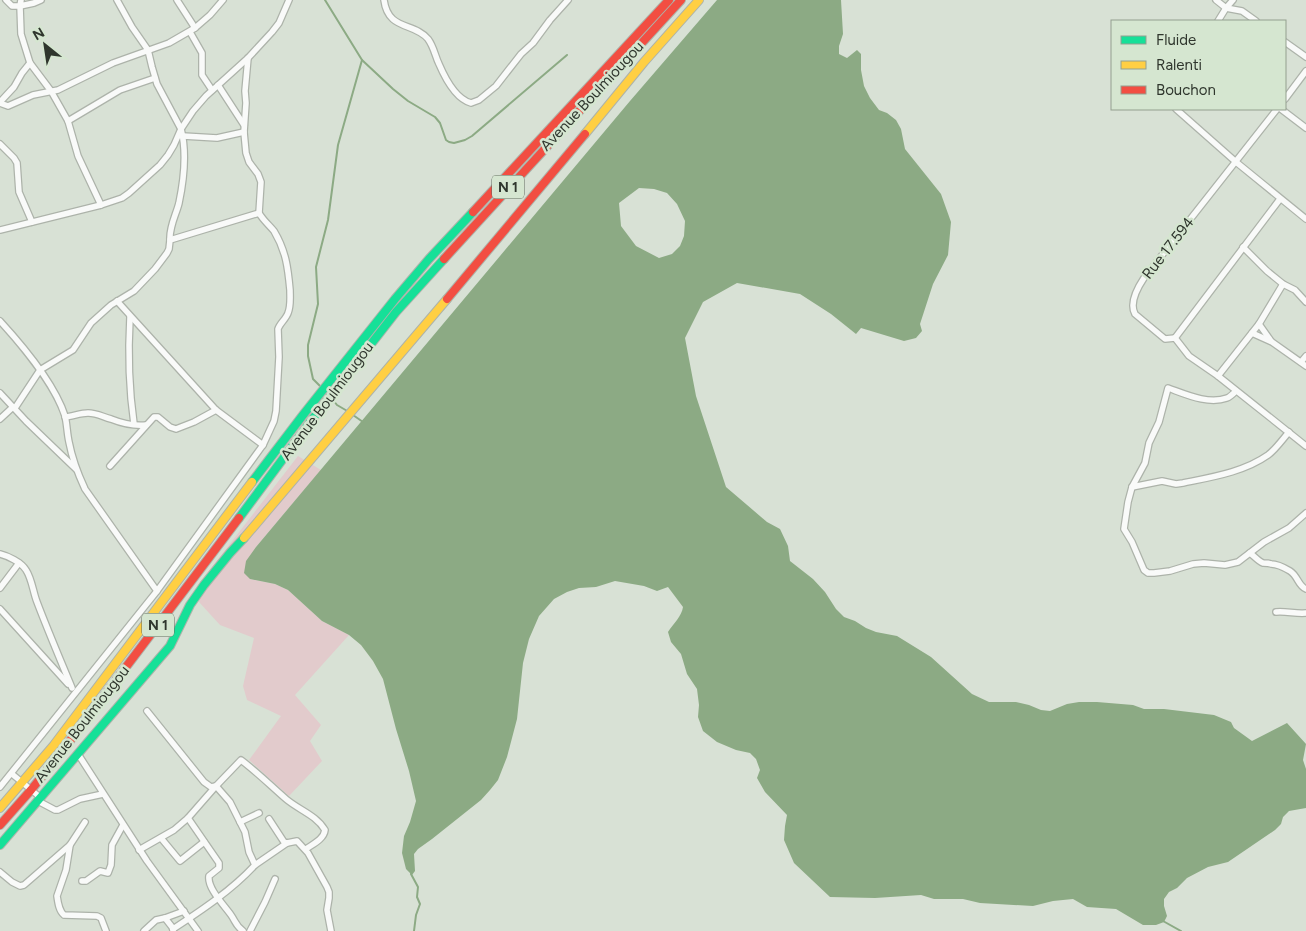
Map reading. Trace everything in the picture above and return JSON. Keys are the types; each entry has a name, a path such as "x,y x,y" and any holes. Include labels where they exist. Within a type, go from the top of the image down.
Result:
{"main road":[{"name":"Avenue Boulmiougou","path":"0,808 64,733 303,415 395,299 429,259 669,0"},
{"name":"Avenue Boulmiougou","path":"0,824 60,754 311,421 396,312 488,208 681,0"},
{"path":"0,845 170,646 190,605 230,553 455,290 644,62 699,0"}],"street":[{"path":"6,0 12,6 42,0"},
{"path":"0,419 14,408 40,370 73,350 91,323 117,301 134,291 155,269 167,253 170,245 170,231 179,201 183,176 185,147 182,129 155,78 148,50 117,0"},
{"path":"177,0 202,52 202,75 212,90"},
{"path":"30,63 14,87 0,103 8,106 33,95 67,86 113,63 169,43 192,30 210,15 223,0"},
{"path":"0,230 101,205 122,198 129,193 160,165 174,145 193,111 212,90 248,58 279,23 289,0"},
{"path":"384,0 385,10 395,21 419,32 428,39 433,46 439,65 457,94 470,103 480,100 496,86 521,54 534,43 550,20 568,0"},
{"path":"1216,0 1226,8 1242,11 1255,20"},
{"path":"1219,20 1233,0"},
{"path":"21,3 21,34 30,63 68,121 78,156 101,205"},
{"path":"1286,43 1306,57"},
{"path":"0,788 74,690 157,591 263,445 274,421 280,357 278,330 287,316 290,301 288,266 283,250 272,229 259,213 261,182 247,157 244,129 248,58"},
{"path":"1286,97 1306,71"},
{"path":"68,121 120,90 155,78"},
{"path":"218,85 244,129"},
{"path":"1177,110 1236,162 1306,219"},
{"name":"Rue 17.594","path":"1276,110 1144,278 1135,296 1133,308 1135,314 1166,339 1175,338 1189,356 1218,376 1306,446"},
{"path":"1282,110 1306,128"},
{"path":"183,136 217,138 244,129"},
{"path":"0,144 16,160 20,192 32,222"},
{"path":"1175,338 1280,199"},
{"path":"170,240 259,213"},
{"path":"1243,247 1267,271 1283,284 1295,290 1306,302"},
{"path":"1218,376 1259,324 1283,284"},
{"path":"117,301 216,410 263,445"},
{"path":"130,317 129,343 134,424"},
{"path":"0,321 40,370 57,398 65,417 69,443 77,471 85,489 157,591"},
{"path":"1259,324 1272,342"},
{"path":"1252,333 1272,342 1303,364 1306,356"},
{"path":"1236,391 1229,398 1212,400 1168,388 1145,463 1132,487 1124,529 1146,572 1170,571 1193,564 1225,565 1238,562 1264,542 1289,528 1306,513"},
{"path":"0,393 77,471"},
{"path":"110,466 146,425 156,417 176,429 216,410"},
{"path":"65,417 91,413 115,420 146,425"},
{"path":"1132,487 1162,481 1176,484 1183,483 1236,470 1267,456 1289,432"},
{"path":"1250,552 1258,561 1276,565 1294,574 1300,586 1306,590"},
{"path":"0,554 5,555 25,568 36,600 74,690"},
{"path":"0,588 19,563"},
{"path":"0,608 74,690"},
{"path":"1276,612 1306,613"},
{"path":"147,711 204,782 211,787 216,786"},
{"path":"78,754 139,850 198,931"},
{"path":"139,850 174,830 188,818 241,760 287,800 322,824 325,834 306,849"},
{"path":"12,774 23,782 40,800 55,810 80,799 103,794"},
{"path":"216,786 230,802 245,832 249,852 255,865"},
{"path":"240,822 259,813"},
{"path":"188,818 219,863 219,868 209,876 208,880 234,922 243,931"},
{"path":"269,820 286,843"},
{"path":"0,872 12,882 20,886 24,885 70,845 85,822"},
{"path":"82,881 86,881 100,871 108,873 112,845 123,825"},
{"path":"160,838 180,861 204,842"},
{"path":"165,918 173,930 245,876 255,865 286,843 297,841 306,849 329,892 327,910 331,931"},
{"path":"70,845 66,870 57,896 60,912 64,915 97,916 101,918 106,931"},
{"path":"250,931 275,879"},
{"path":"144,931 156,920 184,911"}],"shaded area":[{"path":"717,0 841,0 843,34 839,46 839,54 847,58 857,50 861,54 864,86 870,98 879,110 896,120 901,129 905,149 941,194 951,222 948,255 933,284 920,324 922,331 916,338 904,341 861,328 856,334 831,314 800,294 737,283 703,302 685,338 696,396 726,487 767,522 780,529 788,546 790,561 813,579 844,617 876,632 897,636 931,657 972,694 989,702 1016,702 1050,711 1067,704 1097,702 1133,705 1144,709 1164,709 1214,715 1231,722 1234,728 1252,741 1287,723 1306,744 1303,760 1306,769 1306,808 1289,811 1275,830 1228,862 1208,867 1187,878 1177,888 1169,892 1164,899 1167,916 1164,922 1156,925 1143,925 1116,909 1087,907 1073,899 1033,906 980,903 963,899 934,899 921,895 875,898 830,897 794,863 784,840 787,815 765,792 757,778 760,770 756,759 750,753 736,750 717,742 703,731 698,717 697,689 687,674 681,654 671,642 668,632 679,617 683,607 668,587 657,591 644,586 615,581 596,587 579,588 567,592 554,599 539,616 529,639 523,663 517,719 507,757 498,780 481,800 418,849 414,854 415,871 412,875 406,869 402,853 404,836 416,801 383,679 361,645 349,635 322,621 288,590 275,584 250,579 244,573 246,561 630,101","holes":["639,188 654,189 667,193 677,204 685,221 684,236 680,246 672,254 659,258 636,246 621,226 619,203"]},
{"path":"298,456 321,470 256,547 250,579 275,584 288,590 322,621 349,635 295,695 321,725 310,741 322,761 289,796 249,760 281,716 247,700 243,686 254,638 220,625 199,602 205,576"}],"waterway":[{"path":"325,0 362,60 408,101 435,117 440,123 446,140 449,142 454,143 472,136 567,55"},
{"path":"321,387 313,379 308,356 308,345 318,304 316,267 328,220 338,145 362,60"},
{"path":"333,400 337,405 349,412"},
{"path":"353,415 363,422"},
{"path":"411,874 418,887 417,897 420,904 416,915 414,931"},
{"path":"1163,921 1181,931"}],"traffic: fast":[{"path":"252,482 395,299 473,212"},
{"path":"239,518 311,421 396,312 444,259"},
{"path":"0,845 170,646 190,605 204,585 244,538"}],"traffic: slow":[{"path":"585,134 644,62 699,0"},
{"path":"244,538 447,299"},
{"path":"0,808 54,745 252,482"}],"traffic: jam":[{"path":"473,212 669,0"},
{"path":"444,259 681,0"},
{"path":"447,299 585,134"},
{"path":"0,825 60,754 239,518"}]}
